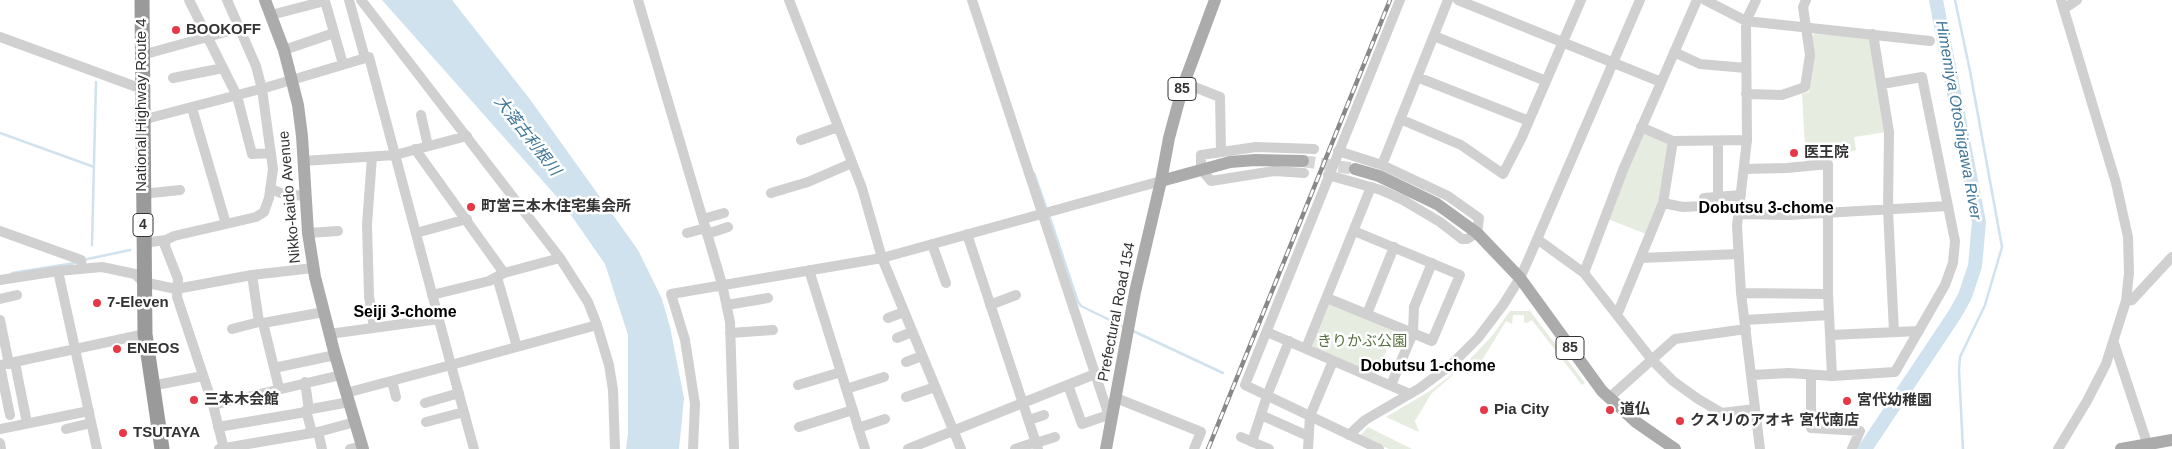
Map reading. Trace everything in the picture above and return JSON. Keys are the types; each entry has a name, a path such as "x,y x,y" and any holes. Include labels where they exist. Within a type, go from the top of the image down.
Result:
{"highway":[{"name":"National Highway Route 4","path":"142,0 142,194 145,334 151,386 162,449"}],"main road":[{"name":"Nikko-kaido Avenue","path":"265,0 284,50 292,79 301,128 308,233 313,268 329,334 355,422 358,448"},
{"name":"85","path":"1161,181 1169,138 1184,83 1215,0"},
{"path":"1161,181 1230,162 1256,160 1304,167"},
{"name":"85","path":"1355,169 1379,176 1437,204 1477,233 1520,278 1578,359 1609,398 1669,448"},
{"name":"Prefectural Road 154","path":"1106,449 1110,419 1116,398 1135,292 1161,181"},
{"path":"2121,449 2148,447 2172,440"}],"street":[{"path":"189,0 237,96 252,154 271,153"},
{"path":"143,243 166,240 174,236 251,219 260,215 266,205 273,169 262,89 256,66 227,0"},
{"path":"349,0 365,58"},
{"path":"360,0 467,136 560,258 581,289 597,325 609,365 613,390 615,449"},
{"path":"638,0 722,284 730,333 734,449"},
{"path":"789,0 862,188 882,258 961,449"},
{"path":"972,0 1110,419 1082,424 1068,385"},
{"path":"1374,448 1245,385 1400,0"},
{"path":"1382,165 1448,0"},
{"path":"1458,0 1661,82"},
{"path":"1400,119 1461,145 1503,174 1529,121 1581,0"},
{"path":"1349,436 1365,420 1410,394 1440,373 1478,338 1503,306 1520,278 1640,0"},
{"path":"1584,273 1623,170 1697,0"},
{"path":"1705,0 1746,21 1930,41"},
{"path":"1756,0 1746,21 1747,140 1738,214 1741,293 1760,449"},
{"path":"1746,94 1782,95 1806,87 1810,55 1803,7 1806,0"},
{"path":"2058,449 2087,401 2114,343 2126,301 2130,273 2128,237 2116,183 2063,4 2077,0"},
{"path":"271,15 325,1 343,64"},
{"path":"142,55 240,28"},
{"path":"284,50 334,33"},
{"path":"1873,34 1889,132 1888,210 1894,332"},
{"path":"1434,36 1546,81"},
{"path":"0,37 142,89"},
{"path":"1674,52 1700,64 1746,68"},
{"path":"142,120 237,96 370,57 473,449"},
{"path":"173,78 223,68"},
{"path":"1417,77 1529,121"},
{"path":"1752,375 1789,373 1832,376 1894,372 1945,285 1953,263 1955,241 1922,77 1882,84"},
{"path":"1184,83 1220,97 1221,151"},
{"path":"192,108 226,224"},
{"path":"421,116 428,146"},
{"path":"800,140 838,127"},
{"path":"1641,127 1673,141 1747,140"},
{"path":"303,162 395,155 467,136"},
{"path":"1617,315 1663,203 1673,141"},
{"path":"1718,141 1718,197"},
{"path":"1201,169 1201,155 1221,151 1256,147 1314,149"},
{"path":"415,149 467,219 501,275 517,347"},
{"path":"1328,175 1371,187 1403,200 1420,209 1462,239 1467,239 1477,233 1479,218 1466,207 1417,180 1382,165 1338,151"},
{"path":"372,157 368,224 369,296 374,328"},
{"path":"771,193 808,182 852,163"},
{"path":"1744,168 1787,168 1828,164 1828,294 1832,376"},
{"path":"693,449 694,404 690,372 685,340 671,294 882,258 1043,212 1161,181"},
{"path":"1306,348 1371,187"},
{"path":"270,189 284,194 305,196"},
{"path":"142,194 180,190"},
{"path":"1663,203 1683,207 1703,206 1704,198 1741,195"},
{"path":"1738,214 1788,215 1948,206"},
{"path":"706,227 724,213"},
{"path":"416,233 467,219"},
{"path":"687,233 706,227 728,227"},
{"path":"0,231 81,260 82,268"},
{"path":"308,233 338,231"},
{"path":"1327,298 1432,341 1460,275 1354,231"},
{"path":"967,234 1037,445"},
{"path":"1537,239 1584,273 1652,360 1686,390 1722,412 1755,409"},
{"path":"166,240 165,246 178,279 176,289 213,405 222,449 315,432 355,422"},
{"path":"932,244 946,283"},
{"path":"1367,314 1394,247"},
{"path":"1641,258 1739,254"},
{"path":"2126,301 2132,300 2172,257"},
{"path":"432,295 560,258"},
{"path":"1391,385 1413,333 1414,306 1432,263"},
{"path":"0,280 58,270 102,267 134,274 143,282 176,289 252,275 313,268"},
{"path":"58,270 97,449"},
{"path":"809,270 864,449"},
{"path":"252,275 261,323 279,388"},
{"path":"1741,293 1828,294"},
{"path":"0,299 17,295"},
{"path":"990,305 1016,295"},
{"path":"726,305 768,298"},
{"path":"232,329 324,312"},
{"path":"888,318 904,312"},
{"path":"1609,398 1675,339 1745,324 1829,315"},
{"path":"329,334 439,319"},
{"path":"0,320 10,415"},
{"path":"218,426 307,411 392,381 597,325"},
{"path":"730,333 773,330"},
{"path":"1831,335 1918,331"},
{"path":"898,338 912,332"},
{"path":"1267,332 1410,394"},
{"path":"6,364 145,334"},
{"path":"1252,442 1289,341"},
{"path":"2114,343 2148,447"},
{"path":"274,368 335,355"},
{"path":"906,362 922,356"},
{"path":"1308,449 1310,416 1333,361"},
{"path":"6,364 28,423"},
{"path":"798,386 841,372"},
{"path":"908,449 953,429 1095,374"},
{"path":"213,405 341,375"},
{"path":"1812,375 1811,428 1860,431 1852,449"},
{"path":"151,386 203,376"},
{"path":"846,389 884,377"},
{"path":"392,381 396,397"},
{"path":"305,382 307,411 322,449"},
{"path":"906,397 935,387"},
{"path":"425,403 459,393"},
{"path":"1116,398 1201,432 1194,449"},
{"path":"799,427 853,410"},
{"path":"0,429 88,411"},
{"path":"426,422 464,412"},
{"path":"1029,420 1044,414"},
{"path":"1261,415 1308,436"},
{"path":"858,428 884,419"},
{"path":"66,429 91,424"},
{"path":"1015,449 1037,445 1055,437"},
{"path":"1241,437 1269,449"},
{"path":"0,443 1,449"}],"green space":[{"path":"1814,34 1867,37 1870,40 1886,132 1854,137 1856,150 1832,158 1806,163 1802,94 1809,92 1814,56 1811,36"},
{"path":"1645,133 1667,142 1668,145 1658,203 1646,234 1608,219 1642,134"},
{"name":"きりかぶ公園","path":"1332,303 1395,330 1376,375 1314,348 1312,344 1328,304"},
{"path":"1510,311 1530,311 1585,383 1582,385 1532,320 1527,323 1524,322 1524,315 1513,315 1512,324 1506,321 1479,365 1484,368 1481,370 1470,359 1492,336"},
{"path":"1463,366 1431,394 1415,421 1419,432 1386,417 1430,391"},
{"path":"1368,427 1412,449 1389,449 1360,436"}],"water":[{"name":"大落古利根川","path":"382,0 452,0 529,98 638,250 662,299 670,327 684,398 679,449 626,449 628,433 628,335 605,264 564,205"}],"waterway":[{"name":"Himemiya Otoshigawa River","path":"1865,449 1955,314 1965,296 1975,266 1979,222 1936,0"},
{"path":"1955,0 2002,247 1985,305 1960,357 1963,449"},
{"path":"92,245 96,82"},
{"path":"0,133 94,167"},
{"path":"1034,173 1047,210"},
{"path":"1049,215 1078,302 1081,306 1124,327"},
{"path":"83,260 130,250"},
{"path":"12,273 75,263"},
{"path":"1131,330 1223,373"}],"tunnel":[{"path":"1303,161 1355,169"}],"railway":[{"path":"1208,449 1390,0"}],"place":[{"name":"BOOKOFF","path":"176,30"},
{"name":"医王院","path":"1794,153"},
{"name":"町営三本木住宅集会所","path":"471,207"},
{"name":"7-Eleven","path":"97,303"},
{"name":"ENEOS","path":"117,349"},
{"name":"三本木会館","path":"194,400"},
{"name":"宮代幼稚園","path":"1847,401"},
{"name":"Pia City","path":"1484,410"},
{"name":"道仏","path":"1610,410"},
{"name":"クスリのアオキ 宮代南店","path":"1680,421"},
{"name":"TSUTAYA","path":"123,433"}],"district":[{"name":"Dobutsu 3-chome","path":"1766,209"},
{"name":"Seiji 3-chome","path":"405,313"},
{"name":"Dobutsu 1-chome","path":"1428,367"}]}
